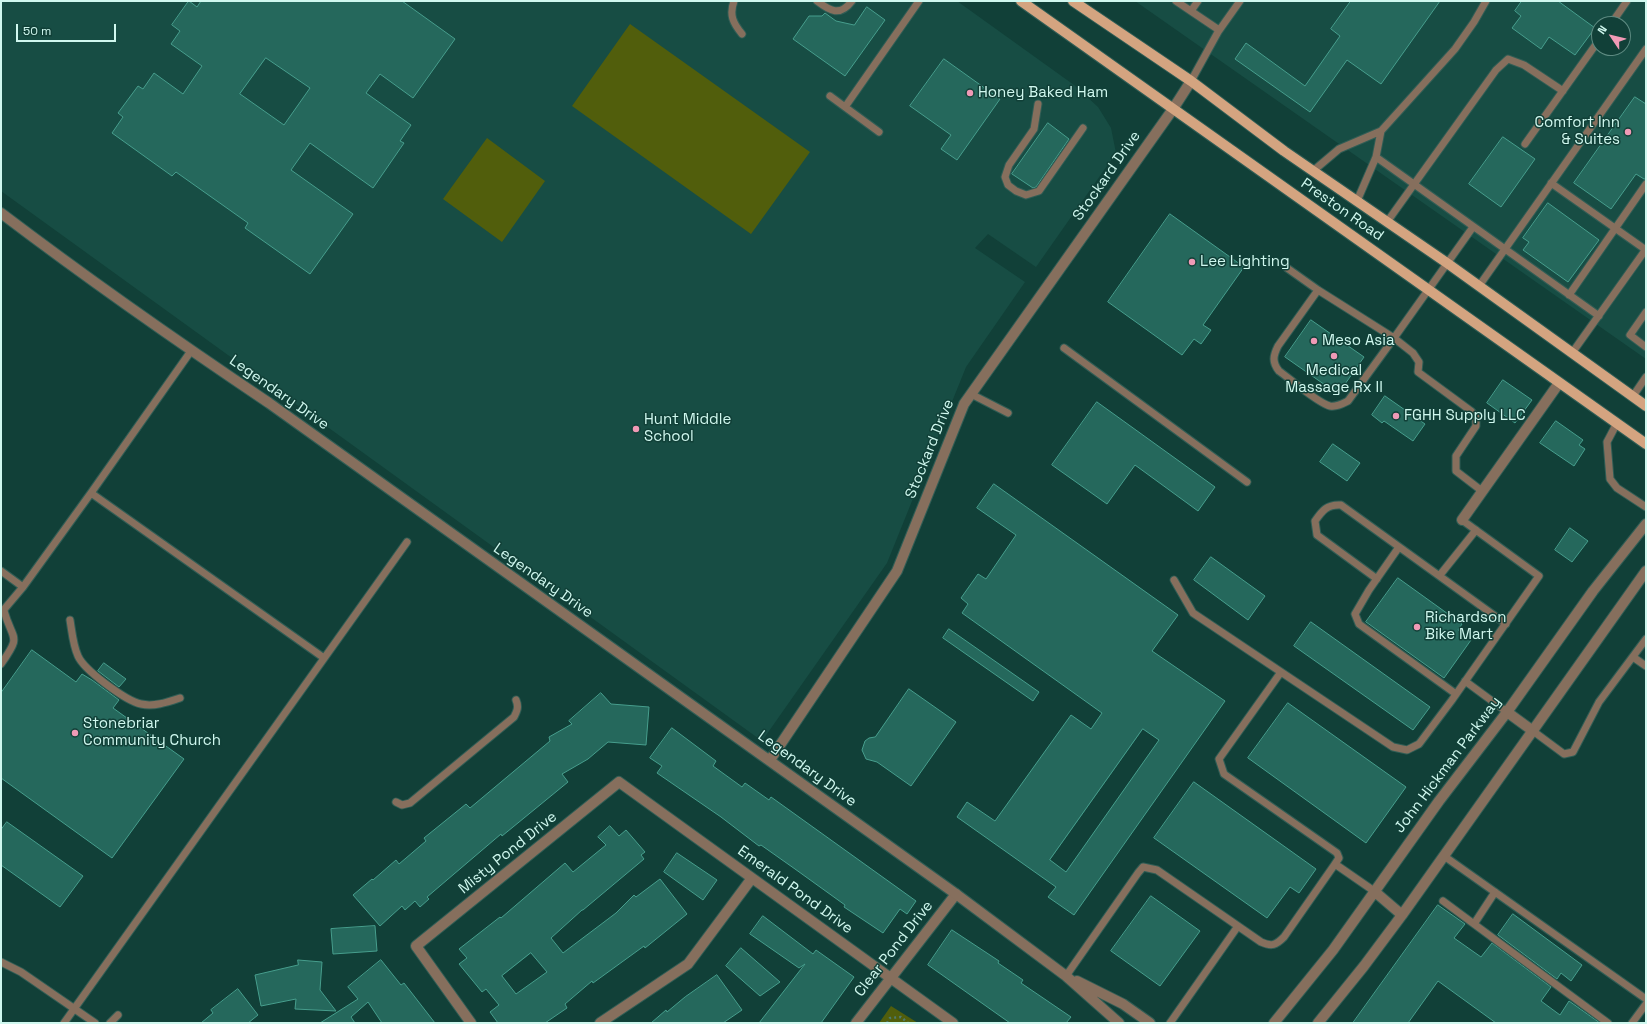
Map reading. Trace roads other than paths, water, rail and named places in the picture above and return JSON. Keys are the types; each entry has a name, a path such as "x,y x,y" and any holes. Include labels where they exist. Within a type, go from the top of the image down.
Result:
{"main road":[{"name":"Preston Road","path":"1020,1 1646,444"},
{"name":"Preston Road","path":"1073,1 1191,81 1284,151 1447,263 1646,406"}],"street":[{"name":"Stockard Drive","path":"770,760 897,571 964,404 1191,81"},
{"name":"Legendary Drive","path":"1,213 54,254 191,351 281,412 956,894 1066,976 1119,1023"},
{"path":"1462,520 1559,383"},
{"name":"John Hickman Parkway","path":"1274,1023 1333,950 1438,801 1507,712 1593,591 1646,524"},
{"path":"1318,1023 1361,970 1402,915 1646,571"},
{"path":"1507,712 1533,731"},
{"name":"Emerald Pond Drive","path":"619,782 953,1023"},
{"name":"Misty Pond Drive","path":"471,1023 416,946 619,782"},
{"path":"600,1023 688,964 752,878"},
{"path":"1374,891 1402,915"},
{"name":"Clear Pond Drive","path":"856,1023 890,977 956,894"},
{"name":"Legendary Drive","path":"1066,976 1123,1004 1150,1023"}],"lane":[{"path":"734,1 732,8 733,22 742,34"},
{"path":"817,1 830,10 837,11 842,10 852,1"},
{"path":"845,107 919,1"},
{"path":"1176,1 1219,30"},
{"path":"1191,11 1198,1"},
{"path":"1191,81 1219,30 1240,1"},
{"path":"1314,172 1339,149 1381,131 1455,49 1474,22 1486,1"},
{"path":"1617,16 1627,1"},
{"path":"1479,286 1646,49"},
{"path":"1525,144 1591,51"},
{"path":"1387,222 1496,70 1508,59 1524,65 1563,91"},
{"path":"830,96 879,132"},
{"path":"1038,104 1034,129 1009,165 1005,177 1008,185 1016,191 1026,195 1039,191 1083,128"},
{"path":"1357,201 1376,157 1381,131"},
{"path":"1376,157 1599,316"},
{"path":"1551,183 1646,249 1572,353"},
{"path":"1569,295 1646,184"},
{"path":"1318,290 1278,346 1273,355 1274,364 1279,371 1319,400 1329,406 1339,406 1348,401 1474,227"},
{"path":"1287,268 1318,290 1394,338 1413,353 1419,362 1418,372 1471,411 1476,417 1476,426 1456,456 1456,471 1482,491"},
{"path":"1646,312 1630,335 1646,347"},
{"path":"1064,348 1247,482"},
{"path":"1,664 14,647 15,640 3,612 23,587 191,351"},
{"path":"1633,396 1646,378"},
{"path":"971,394 1008,412"},
{"path":"1617,424 1608,442 1610,479 1617,488 1646,507"},
{"path":"91,492 324,658"},
{"path":"1377,579 1317,535 1315,521 1322,510 1332,504 1340,505 1440,575 1506,624"},
{"path":"1174,580 1194,613 1393,747 1407,750 1419,744 1539,576 1462,520"},
{"path":"1440,575 1476,530"},
{"path":"64,1023 407,542"},
{"path":"1399,547 1355,614 1359,624 1456,694"},
{"path":"1,571 23,587"},
{"path":"70,620 73,643 78,658 88,670 128,700 142,704 159,704 180,698"},
{"path":"1533,731 1564,754 1574,752 1599,702 1646,638"},
{"path":"1633,657 1646,666"},
{"path":"1066,976 1143,867 1157,870 1269,946 1277,944 1284,937 1340,855 1224,774 1219,760 1282,672"},
{"path":"1465,681 1507,712"},
{"path":"396,802 402,805 410,804 514,717 518,705 516,700"},
{"path":"1444,856 1646,999"},
{"path":"1335,864 1374,891"},
{"path":"1474,924 1496,892"},
{"path":"1443,901 1608,1023"},
{"path":"1170,1023 1238,926"},
{"path":"1,962 21,972 74,1010 95,1023"},
{"path":"1632,1023 1646,1004"},
{"path":"110,1023 118,1015"}],"place":[{"name":"Honey Baked Ham","path":"970,93"},
{"name":"Comfort Inn & Suites","path":"1628,132"},
{"name":"Lee Lighting","path":"1192,262"},
{"name":"Meso Asia","path":"1314,341"},
{"name":"Medical Massage Rx II","path":"1334,356"},
{"name":"FGHH Supply LLC","path":"1396,416"},
{"name":"Hunt Middle School","path":"636,429"},
{"name":"Richardson Bike Mart","path":"1417,627"},
{"name":"Stonebriar Community Church","path":"75,733"}]}
